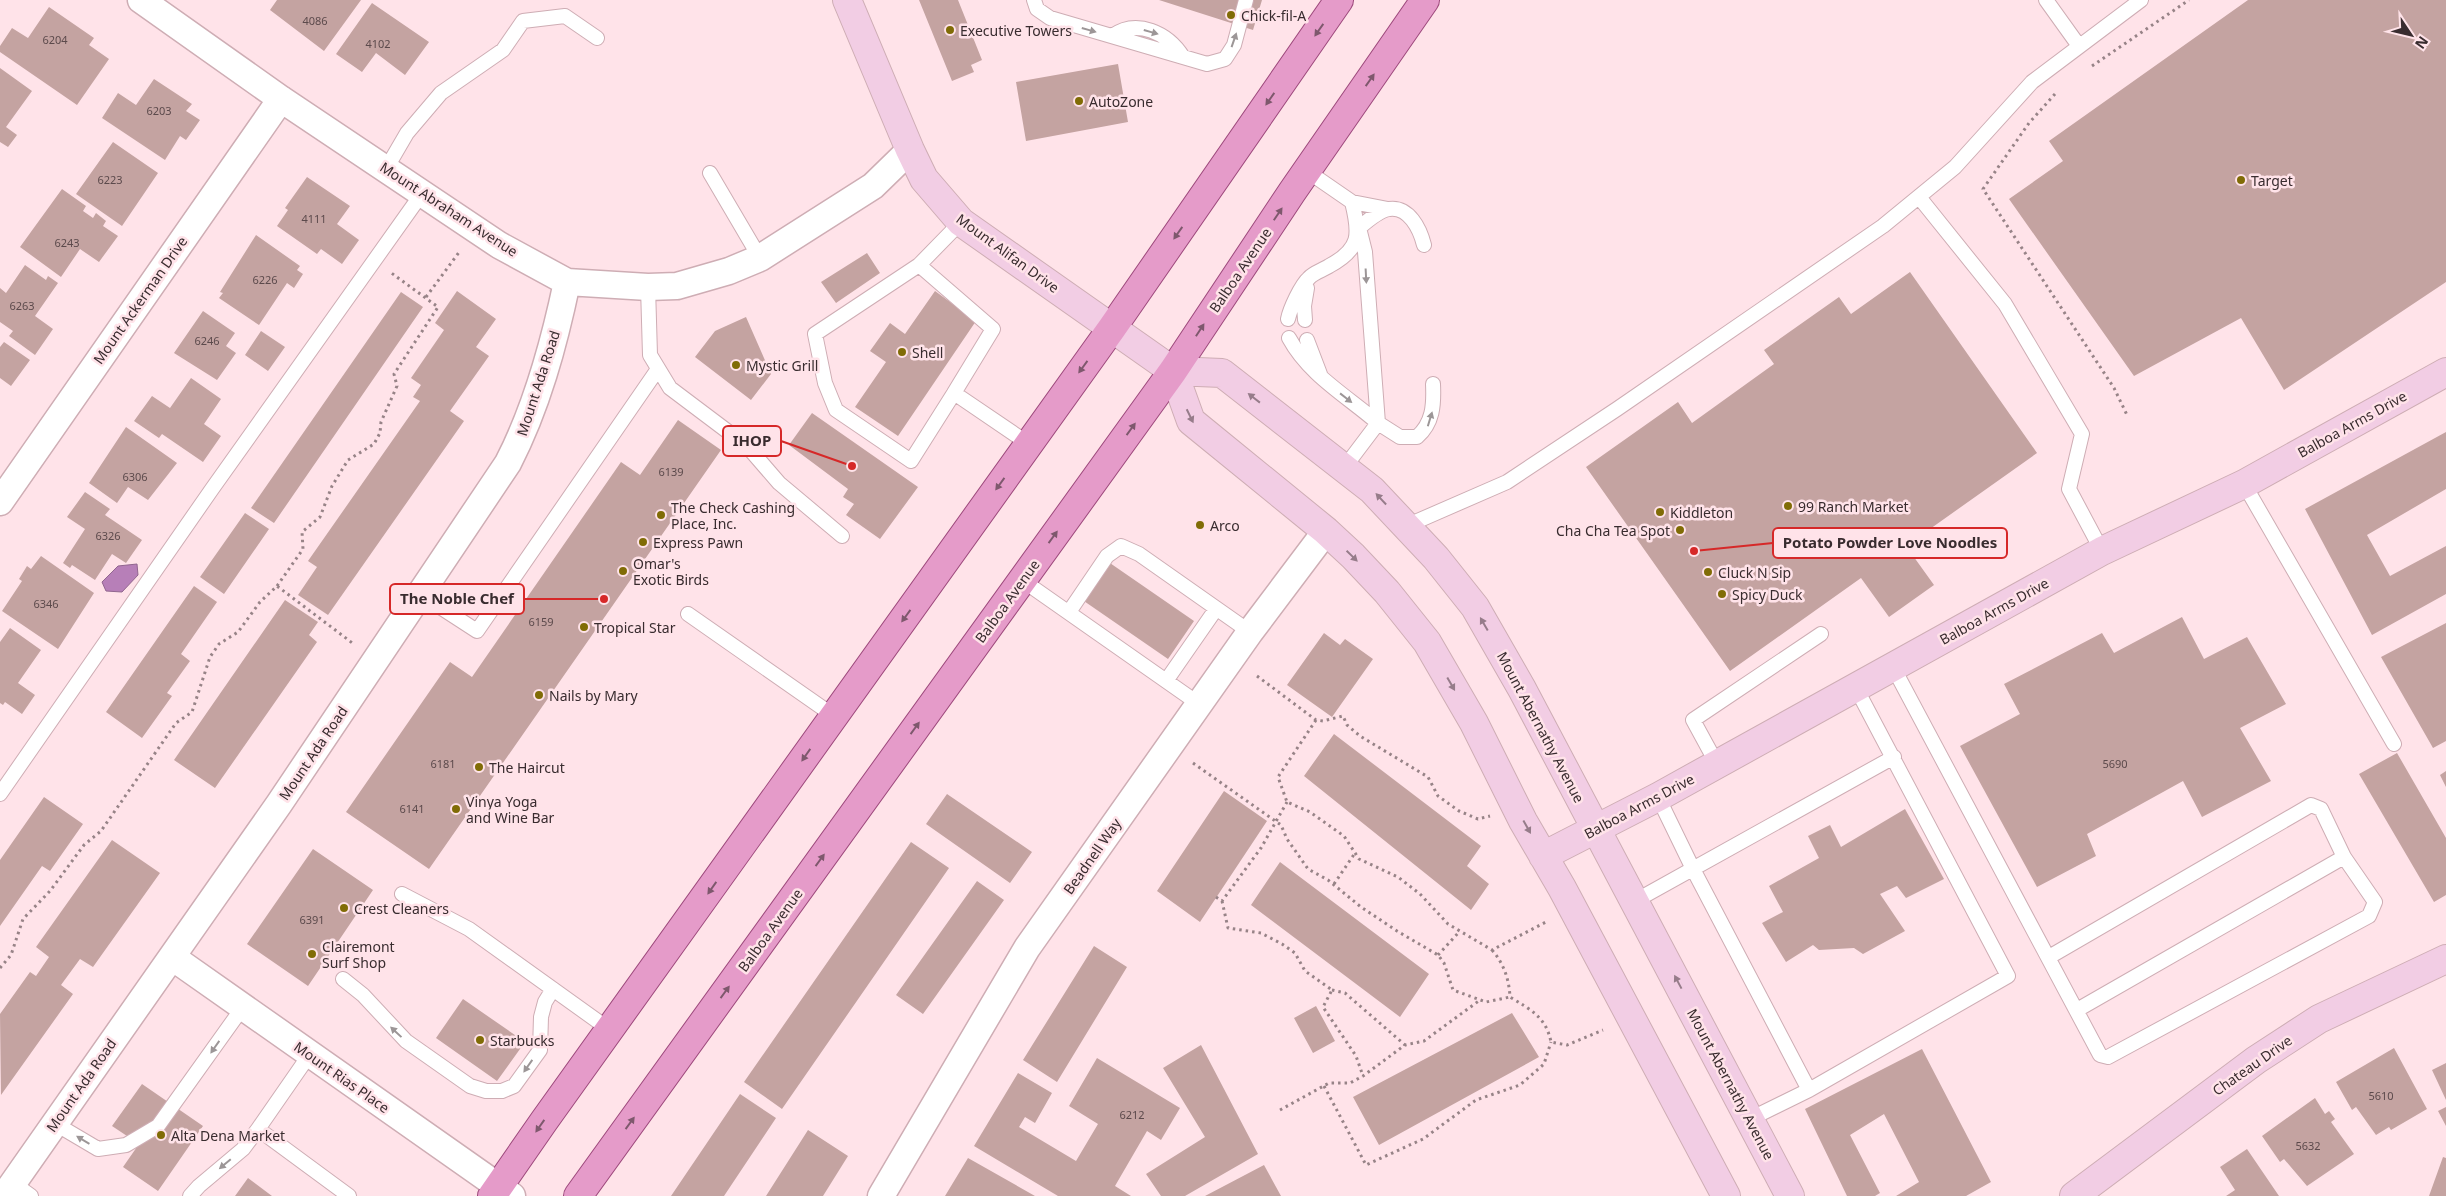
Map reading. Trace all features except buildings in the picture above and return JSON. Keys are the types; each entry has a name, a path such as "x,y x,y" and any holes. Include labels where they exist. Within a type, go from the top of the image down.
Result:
{"main road":[{"name":"Mount Alifan Drive","path":"848,0 910,150 924,179 961,222 1112,328"},
{"path":"501,1193 610,1030 1112,328 1339,0"},
{"name":"Balboa Avenue","path":"578,1196 1173,371 1307,171 1425,0"},
{"path":"1112,328 1173,371 1191,422 1326,531 1387,592 1427,642 1474,722 1726,1196"},
{"name":"Mount Abernathy Avenue","path":"1173,371 1222,373 1344,468 1372,490 1406,526 1436,558 1475,607 1522,689 1790,1196"},
{"name":"Balboa Arms Drive","path":"1544,856 1717,764 2102,551 2244,484 2446,372"},
{"name":"Chateau Drive","path":"2074,1196 2256,1060 2311,1024 2446,959"}],"street":[{"name":"Mount Abraham Avenue","path":"141,0 281,99 423,192 499,245 567,282 648,287 677,286 729,271 760,258 873,186 910,150"},
{"name":"Mount Ackerman Drive","path":"0,502 281,99"},
{"name":"Mount Ada Road","path":"16,1192 54,1123 172,957 376,660 508,463 526,428 560,314 567,282"},
{"name":"Beadnell Way","path":"881,1196 1027,948 1250,632 1326,531"},
{"name":"Mount Rias Place","path":"172,957 310,1054 501,1193"}],"lane":[{"path":"1034,0 1037,9 1050,18 1207,64 1225,59 1234,45 1246,0"},
{"path":"2046,0 2079,46"},
{"path":"1406,526 1507,482 1883,226 1955,167 2032,82 2141,0"},
{"path":"386,169 407,132 441,93 503,50 523,21 565,16 597,38"},
{"path":"1307,171 1352,202 1402,211 1416,223 1424,245"},
{"path":"710,173 760,258"},
{"path":"0,794 212,489 423,192"},
{"path":"1919,197 2004,304 2082,434 2069,489 2102,551"},
{"path":"1344,468 1378,423 1365,252 1352,202"},
{"path":"1288,319 1290,311 1309,277 1339,261 1354,247 1359,228 1389,209"},
{"path":"919,265 993,329 911,461 836,410 825,384 815,334 919,265 961,222"},
{"path":"1305,320 1304,306 1309,277"},
{"path":"648,287 650,355 670,388 748,446 779,483 842,536"},
{"path":"1289,338 1297,353 1321,377 1378,423 1400,437 1417,437 1427,428 1432,412 1433,384"},
{"path":"1307,340 1321,377"},
{"path":"420,594 477,631 658,369"},
{"path":"954,393 1028,444"},
{"path":"2244,484 2394,744"},
{"path":"1069,612 1106,556 1121,546 1139,554 1250,632"},
{"path":"1022,580 1199,704"},
{"path":"1166,681 1216,609"},
{"path":"688,614 834,716"},
{"path":"1717,764 1693,720 1821,634"},
{"path":"1893,667 2100,1055 2108,1057 2369,916 2375,902 2344,857 2321,809 2311,806 2049,958"},
{"path":"1750,1119 1809,1090 2008,976 1856,688"},
{"path":"1635,901 1894,757"},
{"path":"1658,796 1692,869 1809,1090"},
{"path":"2077,1010 2344,857"},
{"path":"402,894 469,929 610,1030"},
{"path":"344,980 363,995 406,1041 470,1086 486,1091 502,1091 514,1086 540,1050 541,1017 545,1002 553,989"},
{"path":"54,1123 98,1149 126,1145 158,1126 243,1007"},
{"path":"190,1196 199,1186 243,1149 310,1054"},
{"path":"258,1129 349,1196"}],"path":[{"path":"2091,67 2189,0"},
{"path":"2059,89 2029,124 1984,189 2114,388 2128,417"},
{"path":"426,297 476,229"},
{"path":"0,968 12,955 23,919 50,890 84,845 101,831 176,723 192,712 210,657 219,644 238,632 260,602 277,586 303,548 302,532 320,517 332,486 348,460 374,444 380,433 381,422 398,386 394,374 438,307 375,260"},
{"path":"277,586 376,660"},
{"path":"1257,676 1316,720 1323,721 1343,716 1347,725 1360,736 1428,778 1438,796 1459,811 1478,819 1491,816"},
{"path":"1222,901 1261,848 1277,822 1287,802 1278,777 1316,720"},
{"path":"1193,763 1277,822 1308,869 1334,884 1361,907 1438,955 1444,963 1453,990 1486,1002 1510,998 1531,1010 1548,1027 1551,1042 1544,1064 1520,1085 1476,1100 1423,1139 1366,1165 1324,1086"},
{"path":"1287,802 1310,812 1344,836 1359,859 1398,877 1420,894 1448,924 1492,950 1499,958 1509,980 1510,998"},
{"path":"1334,884 1355,853"},
{"path":"1216,897 1222,901 1228,928 1261,933 1282,944 1295,953 1305,971 1332,990 1345,993 1405,1044"},
{"path":"1492,950 1546,922"},
{"path":"1438,955 1460,931"},
{"path":"1332,990 1323,1007 1356,1056 1364,1076"},
{"path":"1280,1110 1324,1086 1350,1083 1364,1076 1405,1044 1424,1041 1440,1027 1480,1000"},
{"path":"1551,1042 1568,1045 1603,1030"}],"shaded area":[{"path":"137,564 138,575 122,592 106,591 102,582 118,566"}],"place":[{"name":"Chick-fil-A","path":"1231,15"},
{"name":"Executive Towers","path":"950,30"},
{"name":"AutoZone","path":"1079,101"},
{"name":"Target","path":"2241,180"},
{"name":"Shell","path":"902,352"},
{"name":"Mystic Grill","path":"736,365"},
{"name":"IHOP","path":"852,466"},
{"name":"99 Ranch Market","path":"1788,506"},
{"name":"Kiddleton","path":"1660,512"},
{"name":"The Check Cashing Place, Inc.","path":"661,515"},
{"name":"Arco","path":"1200,525"},
{"name":"Cha Cha Tea Spot","path":"1680,530"},
{"name":"Express Pawn","path":"643,542"},
{"name":"Potato Powder Love Noodles","path":"1694,551"},
{"name":"Omar's Exotic Birds","path":"623,571"},
{"name":"Cluck N Sip","path":"1708,572"},
{"name":"Spicy Duck","path":"1722,594"},
{"name":"The Noble Chef","path":"604,599"},
{"name":"Tropical Star","path":"584,627"},
{"name":"Nails by Mary","path":"539,695"},
{"name":"The Haircut","path":"479,767"},
{"name":"Vinya Yoga and Wine Bar","path":"456,809"},
{"name":"Crest Cleaners","path":"344,908"},
{"name":"Clairemont Surf Shop","path":"312,954"},
{"name":"Starbucks","path":"480,1040"},
{"name":"Alta Dena Market","path":"161,1135"}]}
